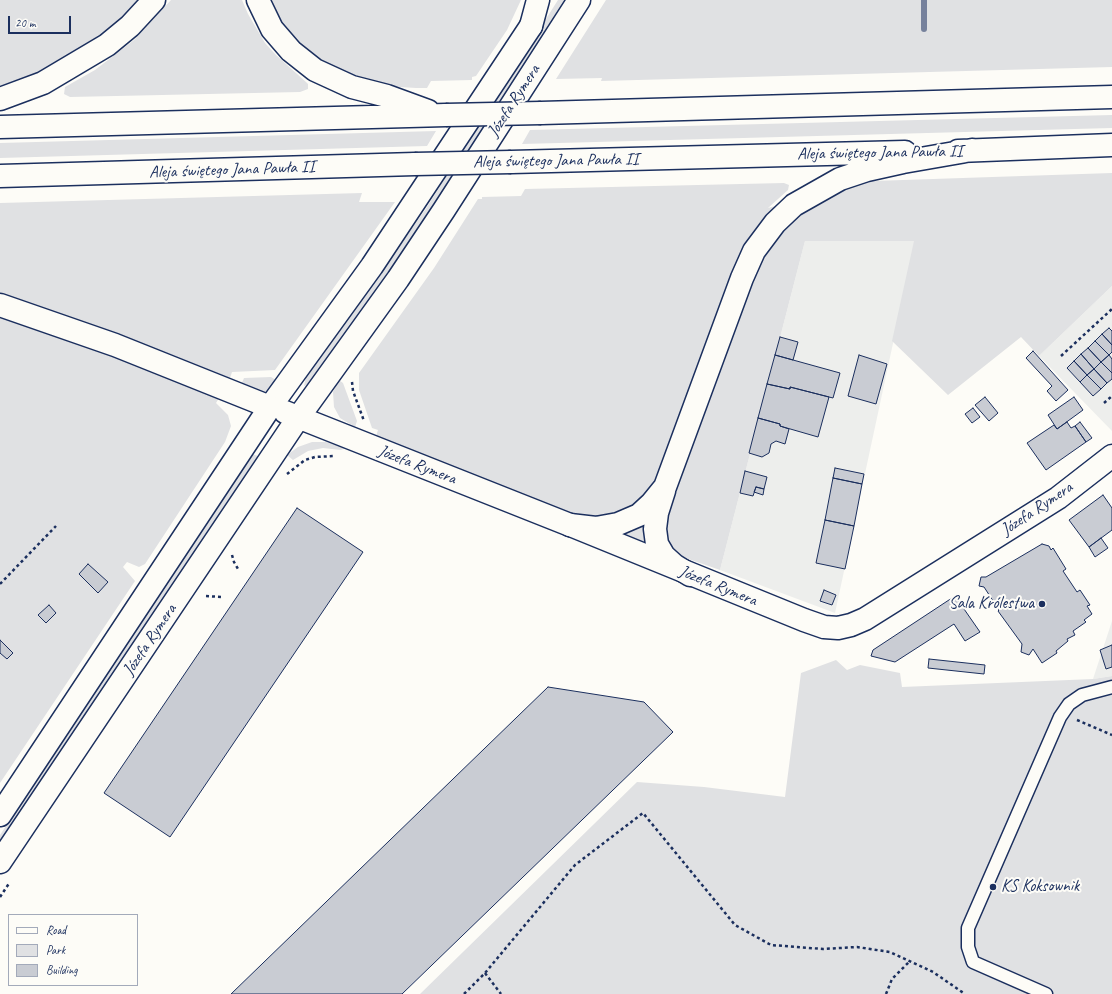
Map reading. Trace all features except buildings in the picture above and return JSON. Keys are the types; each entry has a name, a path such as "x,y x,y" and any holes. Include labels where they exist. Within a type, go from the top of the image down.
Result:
{"main road":[{"path":"0,99 43,83 108,45 130,26 154,0"},
{"path":"258,0 272,29 291,51 314,70 352,87 387,96 443,115"},
{"path":"531,26 538,0"},
{"name":"Józefa Rymera","path":"0,862 298,418 440,216 579,0"},
{"name":"Józefa Rymera","path":"0,815 270,407 377,260 531,26"},
{"path":"0,127 1112,97"},
{"name":"Aleja świętego Jana Pawła II","path":"0,176 1112,145"},
{"path":"690,575 674,565 664,556 657,544 655,529 657,513 665,487 742,278 754,251 775,223 794,205 840,179 867,170 903,162 972,150"},
{"path":"0,305 115,345 270,407"},
{"name":"Józefa Rymera","path":"270,407 570,525 804,620 824,626 838,628 851,625 865,619 1058,498 1112,456"},
{"path":"570,525 596,528 618,524 639,515 652,503 665,487"}],"lane":[{"name":"Józefa Rymera","path":"531,26 546,0"},
{"path":"1046,994 973,962 968,947 968,928 1062,714 1069,704 1082,695 1112,687"}],"path":[{"path":"1061,356 1112,309"},
{"path":"1104,403 1112,396"},
{"path":"282,477 304,460 315,456 336,456"},
{"path":"0,584 56,526"},
{"path":"231,554 238,569"},
{"path":"1062,714 1112,735"},
{"path":"464,994 485,973 575,865 643,813 735,925 772,945 823,949 857,947 890,952 933,972 965,994"},
{"path":"886,994 892,979 910,961"},
{"path":"485,973 501,994"}],"shaded area":[{"path":"805,241 915,241 835,613 720,570"},
{"path":"1112,286 1112,431 1039,356"},
{"path":"1112,621 1112,676 1093,679"}],"green space":[{"path":"0,0 142,0 120,24 69,61 0,90"},
{"path":"171,0 242,0 248,14 265,43 308,84 308,89 300,92 70,97 64,94 65,87 95,70 134,40"},
{"path":"267,0 521,0 507,30 476,76 472,77 472,80 431,81 427,88 416,88 385,86 331,70 289,36"},
{"path":"558,0 564,0 403,253 307,385 304,386 306,377 425,210"},
{"path":"606,0 1112,0 1112,67 601,81 602,78 556,79"},
{"path":"1112,115 1112,128 522,144 530,130"},
{"path":"436,131 427,146 0,158 0,143"},
{"path":"1112,173 1112,286 1039,356 1021,337 948,395 892,341 914,241 805,241 720,570 677,555 663,536 663,520 749,281 767,245 806,205 859,183 873,181"},
{"path":"784,183 789,185 788,190 768,208 783,204 667,466 645,503 612,518 577,515 376,436 378,430 372,428 359,390 359,373 434,268 478,199 482,199 482,197 521,196 525,189"},
{"path":"362,193 359,202 395,202 275,370 232,372 230,378 173,355 0,295 0,203"},
{"path":"0,315 83,344 219,398 216,403 228,415 231,426 225,442 145,564 139,567 127,562 123,567 135,581 0,783"},
{"path":"271,377 276,380 267,392 242,383 244,378"},
{"path":"339,380 343,383 357,421 355,427 340,418 334,407 333,392"},
{"path":"312,442 326,442 346,448 341,450 323,448 308,451 293,460 287,455 298,447"},
{"path":"252,454 258,456 0,843 0,835"},
{"path":"645,521 646,543 624,534 624,532"},
{"path":"836,660 847,670 860,665 900,673 902,687 1093,679 1112,676 1112,994 420,994 637,782 704,787 785,797 801,673"}],"waterway":[{"path":"924,0 924,29"}],"place":[{"name":"Sala Królestwa","path":"1042,604"},
{"name":"KS Koksownik","path":"993,887"}]}
